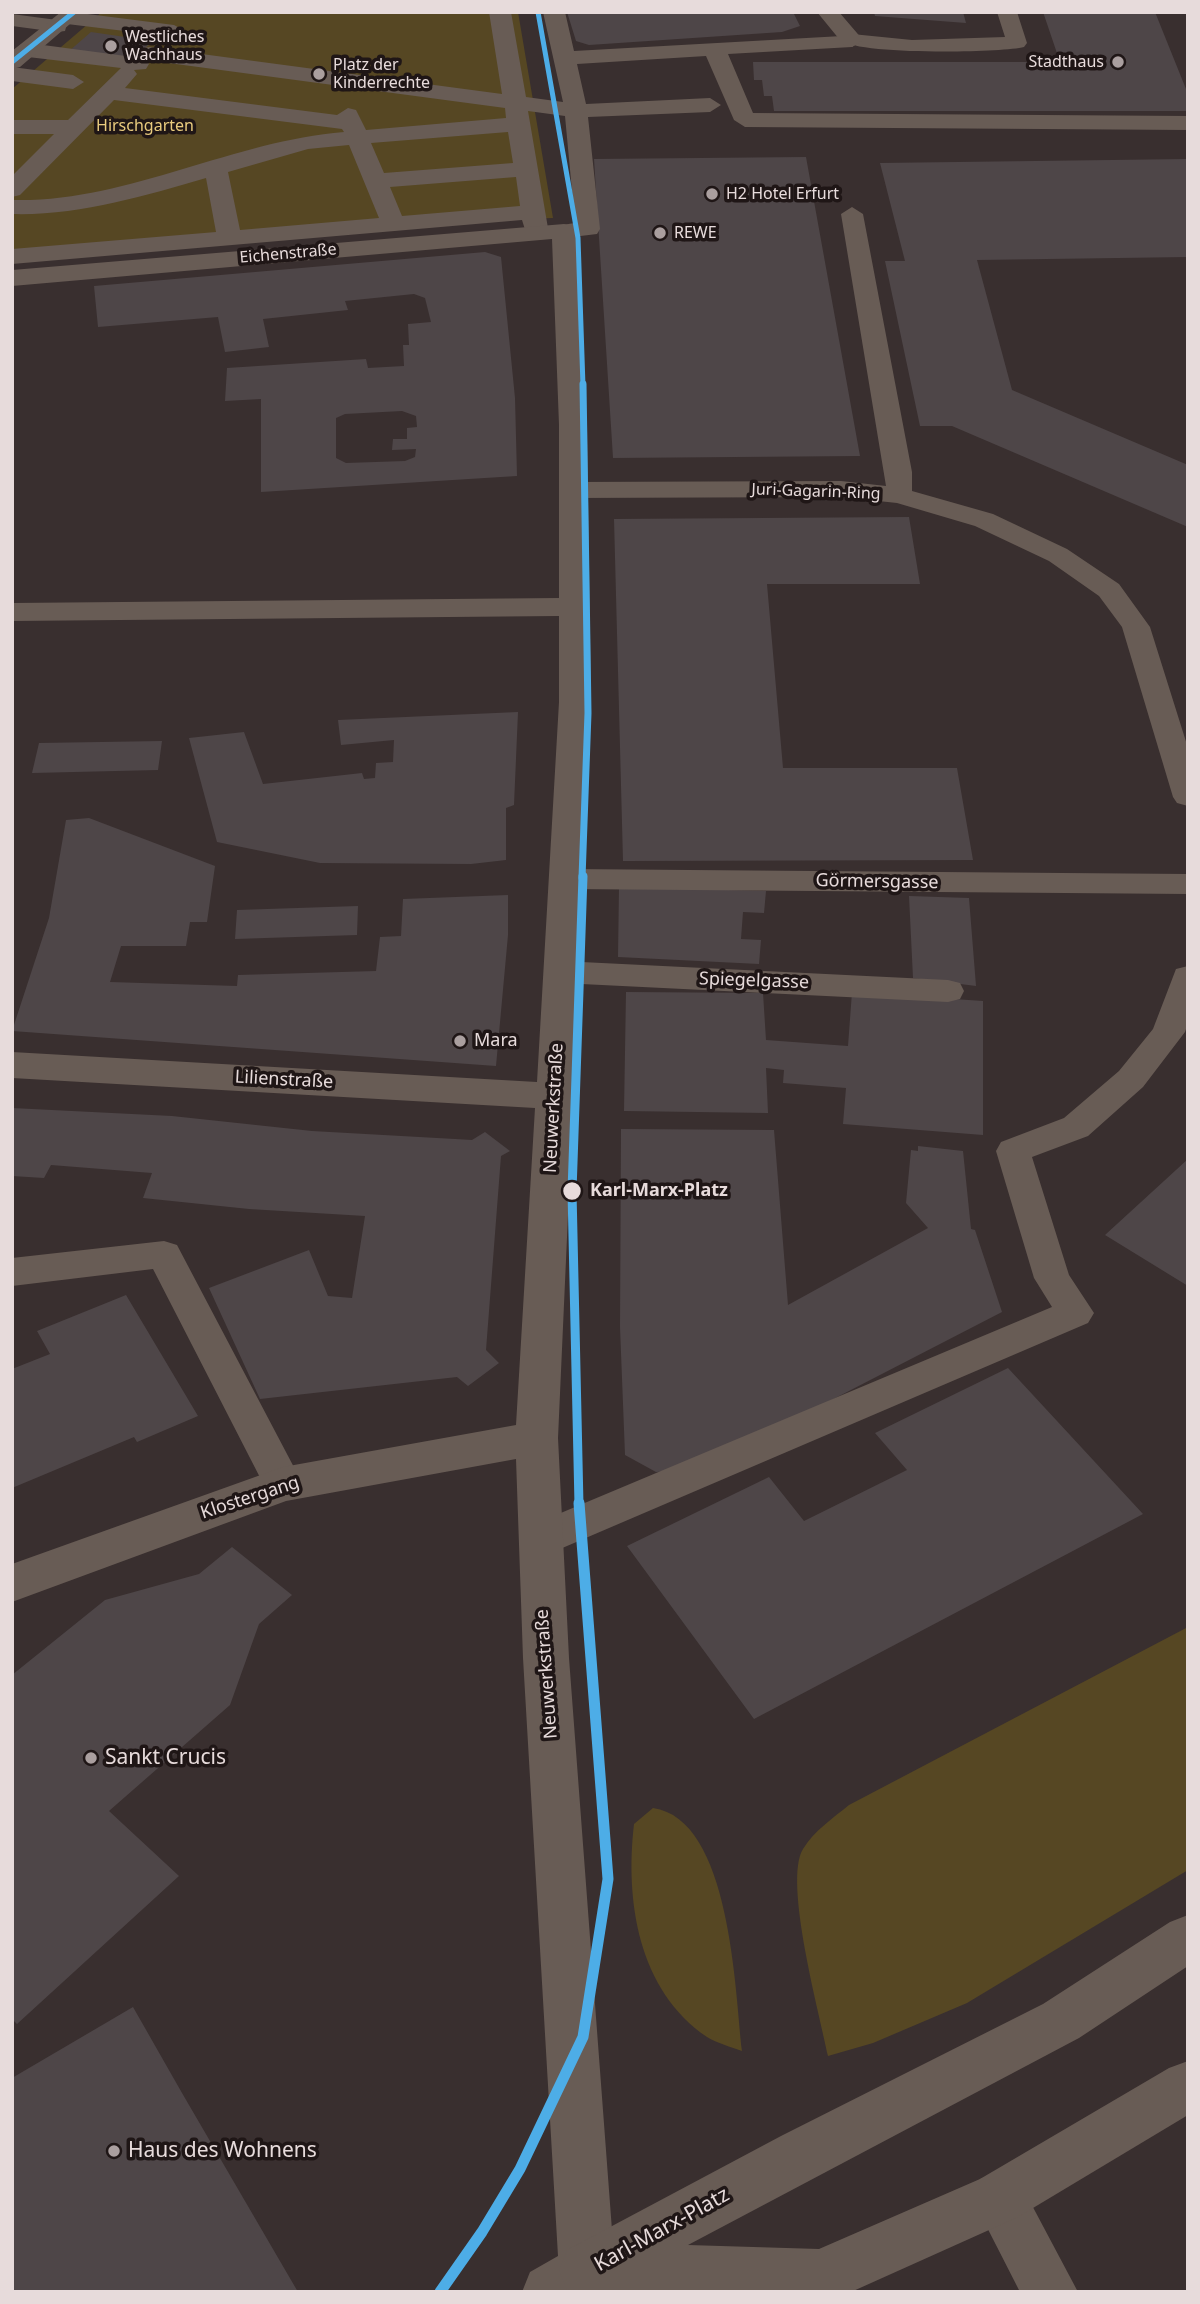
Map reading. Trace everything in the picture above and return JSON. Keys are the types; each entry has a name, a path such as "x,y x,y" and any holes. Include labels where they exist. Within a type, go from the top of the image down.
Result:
{"street":[{"name":"Neuwerkstraße","path":"500,12 524,169 544,225 573,425 575,702 537,1438 539,1540 575,2285"},
{"path":"12,257 393,223 544,225 588,229 576,111 554,12"},
{"path":"827,12 852,40"},
{"path":"20,56 66,19"},
{"path":"12,20 127,19 174,31 72,127 12,190"},
{"path":"565,58 852,40"},
{"path":"715,50 724,104"},
{"path":"20,56 144,59 333,78 516,112"},
{"path":"12,74 354,130"},
{"path":"333,78 393,223"},
{"path":"12,208 43,208 137,190 354,130 516,112 724,104 745,120 1188,123"},
{"path":"12,127 72,127"},
{"path":"216,168 229,238"},
{"path":"376,181 524,169"},
{"name":"Eichenstraße","path":"12,278 544,225"},
{"path":"12,612 574,607"},
{"name":"Lilienstraße","path":"12,1065 555,1096"},
{"name":"Klostergang","path":"12,1583 283,1484 537,1438"},
{"name":"Karl-Marx-Platz","path":"575,2285 800,2155 1061,2021 1188,1938"},
{"name":"Karl-Marx-Platz","path":"575,2285 820,2277 999,2198 1188,2086"},
{"path":"999,2198 1050,2292"}],"lane":[{"path":"852,40 912,46 1017,43 1007,12"},
{"path":"852,214 900,472 899,495"},
{"name":"Juri-Gagarin-Ring","path":"572,490 841,489 899,495 984,520 1058,555 1109,590 1136,627 1188,797"},
{"name":"Görmersgasse","path":"566,878 1188,884"},
{"name":"Spiegelgasse","path":"561,972 948,991"},
{"path":"539,1540 1075,1313 1052,1279 1013,1151 1076,1128 1130,1079 1168,1032 1188,977"},
{"path":"12,1272 164,1254 283,1484"}],"green space":[{"name":"Hirschgarten","path":"102,12 518,12 553,218 458,221 12,253 12,89"},
{"path":"1188,1627 1188,1870 967,2003 873,2043 828,2056 805,1949 797,1889 798,1865 803,1849 813,1836 849,1805"},
{"path":"653,1808 679,1819 699,1842 714,1874 731,1951 742,2051 707,2037 684,2018 665,1995 641,1942 632,1883 634,1824"}],"building":[{"path":"567,12 793,12 800,26 782,32 589,45 576,41"},
{"path":"874,12 963,12 966,23 875,16"},
{"name":"Stadthaus","path":"1043,12 1155,12 1188,94 1188,111 774,111 772,96 764,96 762,80 754,80 753,62 1060,62"},
{"name":"Westliches Wachhaus","path":"91,32 153,41 131,61 68,52"},
{"path":"806,157 860,456 613,458 594,159"},
{"path":"1188,159 1188,257 977,260 1012,390 1188,465 1188,527 952,426 920,426 885,261 905,261 880,163"},
{"path":"485,252 501,257 515,398 517,476 261,492 261,399 225,401 227,368 366,359 368,368 404,366 403,345 409,345 408,324 431,322 425,298 414,294 345,301 348,310 263,319 269,347 225,352 218,317 98,327 94,286","holes":["402,411 416,416 417,427 407,428 407,439 393,439 392,450 416,449 415,457 405,461 346,463 336,458 336,418 345,414"]},
{"path":"909,517 920,584 767,584 783,768 957,768 973,860 623,861 614,519"},
{"path":"518,712 514,805 506,808 506,860 471,864 320,863 217,842 189,738 244,732 263,784 362,773 364,779 375,778 376,763 393,762 394,740 341,745 338,720"},
{"path":"162,741 158,770 32,773 39,743"},
{"path":"89,818 215,866 207,922 190,922 186,946 121,946 110,982 237,986 238,975 376,971 380,937 401,936 403,899 508,895 508,935 496,1066 12,1031 49,918 66,820"},
{"path":"619,887 766,891 764,913 743,912 741,939 761,940 759,964 618,957"},
{"path":"909,896 969,898 976,986 913,978"},
{"path":"358,906 357,935 235,939 237,910"},
{"path":"626,992 763,993 766,1040 848,1046 852,992 983,1001 983,1135 843,1124 846,1088 783,1083 784,1070 766,1068 768,1113 624,1111"},
{"path":"12,1108 172,1116 312,1131 472,1140 485,1132 510,1151 501,1156 486,1350 499,1363 468,1386 457,1377 260,1399 209,1288 309,1250 328,1296 352,1298 365,1216 249,1209 143,1198 152,1173 51,1165 44,1178 12,1176"},
{"path":"621,1129 774,1130 788,1305 928,1228 906,1203 911,1150 918,1151 918,1146 963,1151 971,1229 975,1230 1002,1312 816,1408 672,1471 656,1472 625,1455 620,1327"},
{"path":"1188,1159 1188,1286 1105,1235"},
{"path":"126,1295 198,1416 137,1442 134,1437 12,1488 12,1369 50,1354 37,1331"},
{"path":"1008,1368 1143,1514 754,1719 627,1546 769,1477 804,1521 907,1470 875,1433"},
{"name":"Sankt Crucis","path":"232,1547 292,1595 259,1624 230,1705 109,1811 179,1876 17,2024 12,2019 12,1675 105,1600 199,1574"},
{"name":"Haus des Wohnens","path":"133,2007 298,2292 12,2292 12,2078"}],"transit line":[{"path":"12,62 74,12"},
{"path":"440,2292 482,2232 520,2169 583,2037 608,1879 580,1544 572,1191 588,713 586,490 578,238 538,12"}],"place":[{"name":"Westliches Wachhaus","path":"111,46"},
{"name":"Stadthaus","path":"1118,62"},
{"name":"Platz der Kinderrechte","path":"319,74"},
{"name":"H2 Hotel Erfurt","path":"712,194"},
{"name":"REWE","path":"660,233"},
{"name":"Mara","path":"460,1041"},
{"name":"Karl-Marx-Platz","path":"572,1191"},
{"name":"Sankt Crucis","path":"91,1758"},
{"name":"Haus des Wohnens","path":"114,2151"}]}
